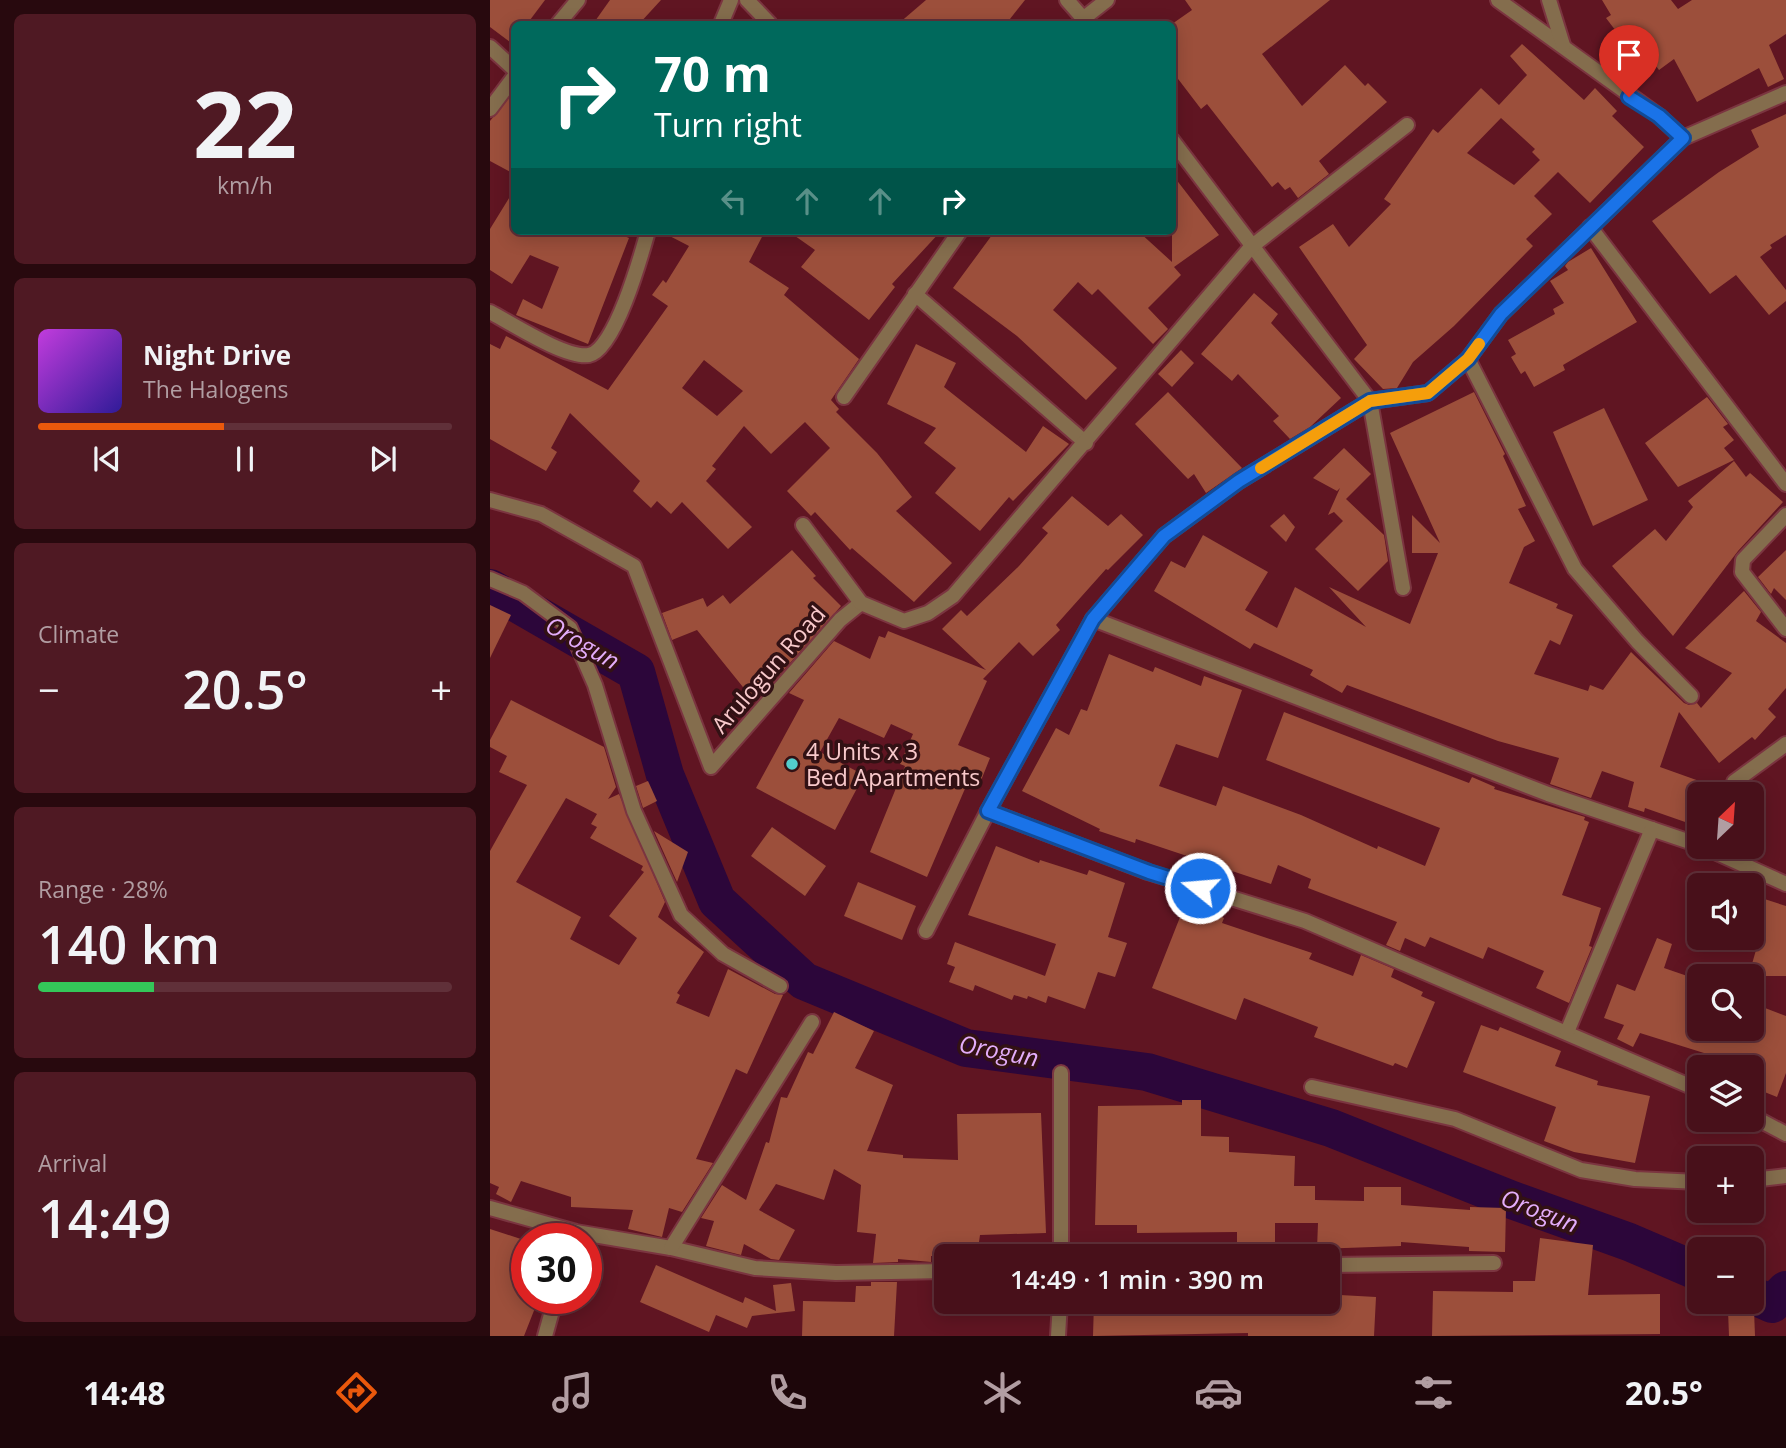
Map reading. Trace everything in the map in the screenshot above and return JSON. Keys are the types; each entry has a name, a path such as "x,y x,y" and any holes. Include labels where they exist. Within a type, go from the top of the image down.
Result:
{"street":[{"path":"560,21 578,0"},
{"path":"722,21 731,0"},
{"path":"747,0 767,21"},
{"path":"1067,0 1086,21 1107,0"},
{"path":"1498,0 1563,45 1629,97 1659,116 1683,138"},
{"path":"1549,0 1563,45"},
{"path":"490,47 511,66"},
{"path":"490,109 511,81"},
{"path":"926,931 1093,619 1164,536 1239,481 1370,401 1428,393 1468,359 1501,314 1683,138 1786,93"},
{"path":"803,525 861,603 904,621 928,613 953,596 1251,247 1407,125"},
{"path":"1176,146 1370,401 1403,588"},
{"path":"1590,227 1786,484"},
{"path":"490,312 569,353 589,355 603,347 630,290 647,235"},
{"path":"844,397 957,235"},
{"path":"915,294 1086,443"},
{"path":"1468,359 1575,569 1637,641 1691,696"},
{"name":"Arulogun Road","path":"490,500 541,514 634,566 711,767 840,620 861,603"},
{"path":"1786,514 1743,561 1742,572 1786,629"},
{"path":"490,579 523,593 570,628 595,685 634,811 681,915 723,954 780,986"},
{"path":"1093,619 1548,794 1687,841"},
{"path":"1734,782 1786,744"},
{"path":"988,811 1149,872 1305,921 1687,1085"},
{"path":"1567,1032 1652,830"},
{"path":"1731,859 1786,884"},
{"path":"671,1248 812,1023"},
{"path":"1061,1073 1061,1244"},
{"path":"1312,1087 1455,1119 1581,1170 1635,1179 1687,1181"},
{"path":"1764,1122 1786,1134"},
{"path":"1764,1179 1786,1176"},
{"path":"490,1208 576,1232 671,1248 755,1268 836,1273 934,1271"},
{"path":"1340,1265 1494,1263"},
{"path":"545,1336 551,1314"},
{"path":"1058,1336 1059,1314"}],"building":[{"path":"490,0 545,0 529,21 511,21 511,43 490,27"},
{"path":"610,0 661,0 642,21 595,21"},
{"path":"926,0 1025,0 1008,21 902,21"},
{"path":"1185,0 1330,0 1262,54 1302,106 1345,65 1365,86 1368,83 1387,102 1319,161 1329,174 1298,198 1290,187 1285,190 1278,182 1272,187 1207,104 1201,109 1176,76 1176,21 1192,10"},
{"path":"1602,0 1671,0 1678,9 1692,0 1786,0 1786,34 1769,45 1784,79 1768,87 1759,68 1697,102 1674,59 1659,70 1634,36 1625,43 1606,18 1611,15"},
{"path":"1522,44 1584,100 1595,88 1617,111 1612,116 1644,147 1590,203 1558,172 1534,196 1552,214 1526,239 1533,246 1454,326 1413,362 1397,388 1383,389 1354,359 1367,345 1299,247 1333,224 1349,247 1391,204 1384,199 1433,129 1438,133 1481,88 1499,105 1527,75 1510,56","holes":["1501,118 1535,149 1532,152 1540,160 1514,185 1467,153"]},
{"path":"511,96 511,172 490,161 490,121"},
{"path":"1786,114 1786,235 1770,245 1772,248 1760,257 1786,290 1786,301 1769,315 1736,275 1710,294 1652,221 1719,172 1759,147 1751,130"},
{"path":"1176,179 1219,235 1174,267 1181,275 1148,308 1168,329 1153,344 1098,289 1092,295 1078,282 1053,310 1117,368 1086,400 1017,336 953,288 992,235 1142,235 1172,262 1172,235 1176,235"},
{"path":"511,195 511,235 622,235 629,238 588,344 516,315 523,299 542,309 559,267 530,255 512,284 490,270 490,229"},
{"path":"668,235 763,235 749,262 789,288 784,295 859,359 831,400 839,409 836,412 877,453 912,497 896,511 952,563 914,602 852,548 850,550 815,512 811,516 787,491 830,448 805,422 771,454 744,426 712,466 716,469 706,481 752,527 728,549 682,502 671,514 657,501 651,508 633,491 640,481 570,413 551,448 557,452 546,471 490,439 490,344 500,349 506,336 608,390 668,306 652,295 663,280 666,283 689,246","holes":["704,360 743,391 717,416 682,388"]},
{"path":"794,235 937,235 892,284 895,287 869,320 801,267 815,250"},
{"path":"1591,248 1637,322 1563,365 1565,370 1534,387 1525,371 1521,374 1511,357 1516,354 1508,340 1555,314 1553,309 1564,303 1550,281 1568,270 1565,266 1568,262"},
{"path":"1254,293 1278,314 1271,323 1341,398 1310,427 1290,439 1273,421 1279,416 1238,374 1232,381 1201,354"},
{"path":"916,344 956,363 944,387 1026,452 1043,426 1069,444 1013,501 1009,497 980,531 935,493 956,468 924,443 936,428 887,404"},
{"path":"1181,350 1194,363 1172,387 1158,374"},
{"path":"1168,392 1242,468 1206,493 1194,474 1188,479 1135,424"},
{"path":"1474,392 1505,454 1503,456 1526,506 1518,509 1535,541 1524,547 1509,583 1558,604 1556,608 1573,615 1560,645 1550,640 1534,674 1588,691 1590,685 1603,690 1631,652 1684,703 1697,703 1701,708 1732,673 1685,648 1744,591 1761,612 1756,621 1786,643 1786,688 1768,709 1776,717 1755,740 1752,737 1719,763 1679,712 1660,767 1702,782 1687,782 1687,823 1645,808 1644,812 1628,807 1634,782 1602,771 1591,798 1550,784 1559,758 1498,741 1347,685 1342,693 1310,675 1313,670 1254,643 1250,649 1154,591 1171,561 1185,568 1203,535 1268,572 1245,610 1277,628 1295,587 1366,627 1329,587 1410,624 1438,553 1412,553 1412,515 1440,543 1390,433"},
{"path":"1707,397 1728,424 1723,427 1734,440 1724,448 1734,460 1678,487 1645,443"},
{"path":"1604,408 1648,500 1593,526 1553,432"},
{"path":"1344,448 1371,474 1346,499 1384,535 1388,561 1358,591 1315,549 1343,521 1334,512 1328,515 1340,488 1337,491 1313,478"},
{"path":"1734,461 1746,477 1750,473 1783,502 1738,551 1673,636 1612,566 1655,529 1666,541 1693,507 1688,501"},
{"path":"1072,496 1108,526 1121,514 1143,535 1106,569 1056,625 1060,630 1033,656 1019,642 983,679 987,681 958,745 990,758 978,788 967,784 927,877 870,852 905,766 900,764 913,734 891,724 884,738 839,718 820,752 864,775 835,830 756,788 804,700 789,693 834,641 870,659 879,636 885,638 888,631 986,670 942,629 961,610 967,616 1019,566 1048,533 1042,528"},
{"path":"1284,514 1295,527 1286,542 1270,526"},
{"path":"792,550 816,576 813,578 841,606 755,702 697,630 672,640 662,613 703,598 707,607 723,595 730,604"},
{"path":"1786,550 1786,600 1774,588 1771,594 1758,577"},
{"path":"490,605 511,615 490,658"},
{"path":"1109,654 1153,672 1155,667 1201,686 1204,676 1242,690 1218,758 1176,744 1159,786 1216,806 1223,786 1425,866 1440,828 1266,760 1284,712 1469,783 1472,777 1495,787 1494,789 1585,817 1584,820 1589,822 1562,895 1601,908 1589,946 1592,947 1569,1003 1536,988 1544,971 1488,947 1483,959 1430,937 1425,947 1405,938 1400,951 1386,945 1397,922 1308,888 1311,879 1278,865 1271,884 1136,839 1135,843 1099,831 1100,829 1022,791 1056,728 1069,735 1081,709 1087,711"},
{"path":"511,700 604,747 616,787 608,799 619,794 665,902 658,917 704,952 677,993 680,995 676,1003 709,1017 728,969 775,994 783,995 747,1074 736,1069 696,1159 713,1163 682,1212 669,1208 662,1237 628,1229 633,1210 571,1207 571,1197 521,1181 511,1202 496,1194 499,1187 490,1183 490,851 527,785 499,772 507,756 490,747 490,740","holes":["566,798 597,814 591,824 597,827 590,838 643,866 641,870 644,872 609,916 637,938 619,965 570,939 581,917 516,882"]},
{"path":"648,781 657,801 643,808 636,786"},
{"path":"772,827 826,866 805,896 751,856"},
{"path":"654,831 688,852 677,882"},
{"path":"996,846 1039,863 1040,860 1087,875 1089,870 1125,883 1108,937 1127,943 1115,977 1098,972 1085,1009 1048,996 1046,1003 1028,996 1027,999 1014,995 1012,1000 975,985 973,991 949,982 955,967 947,964 955,942 1045,976 1056,944 968,915"},
{"path":"858,882 916,906 902,940 844,916"},
{"path":"1764,899 1786,906 1786,976 1764,976 1764,964 1752,964 1756,950 1764,950"},
{"path":"1186,902 1224,918 1222,923 1312,953 1309,959 1353,976 1361,955 1394,969 1391,977 1423,992 1421,996 1435,1002 1407,1068 1395,1063 1393,1066 1314,1037 1318,1027 1244,998 1236,1020 1152,988"},
{"path":"1657,938 1672,944 1664,968 1687,976 1687,1041 1764,1041 1764,1008 1786,1016 1786,1073 1777,1097 1764,1092 1764,1055 1710,1055 1640,1033 1633,1047 1617,1039 1624,1025 1604,1018 1617,984 1635,991"},
{"path":"834,1012 874,1031 855,1068 893,1085 867,1151 903,1155 903,1158 958,1160 957,1114 1041,1113 1046,1233 980,1235 979,1244 934,1244 931,1262 898,1259 898,1262 873,1263 876,1234 857,1232 861,1185 834,1169 824,1200 776,1184 759,1210 795,1230 779,1260 771,1259 744,1244 741,1255 706,1246 714,1221 701,1218 722,1185 746,1200 766,1142 769,1143 781,1097 787,1098 808,1052 813,1054"},
{"path":"1481,1025 1498,1031 1500,1027 1561,1051 1555,1066 1598,1081 1597,1085 1650,1096 1635,1163 1574,1152 1544,1141 1556,1107 1463,1072"},
{"path":"1182,1100 1201,1100 1201,1136 1229,1137 1229,1152 1295,1156 1294,1186 1315,1186 1315,1200 1364,1201 1364,1187 1401,1187 1401,1205 1470,1210 1470,1207 1506,1208 1505,1252 1469,1251 1469,1247 1401,1242 1401,1246 1340,1248 1340,1244 1317,1244 1318,1223 1275,1223 1275,1244 1237,1244 1237,1232 1137,1233 1137,1225 1095,1225 1098,1106 1182,1105"},
{"path":"490,1229 511,1236 511,1314 533,1314 524,1336 490,1336"},
{"path":"1540,1238 1593,1245 1588,1295 1660,1294 1660,1334 1432,1336 1433,1291 1513,1292 1513,1281 1535,1281"},
{"path":"656,1265 743,1303 745,1297 776,1311 773,1285 791,1283 795,1311 752,1316 747,1328 716,1315 709,1332 640,1302"},
{"path":"871,1282 897,1282 894,1336 802,1336 803,1301 855,1302 856,1286 871,1286"},
{"path":"1340,1295 1376,1297 1374,1336 1248,1336 1248,1333 1093,1336 1094,1314 1340,1314"},
{"path":"1728,1314 1754,1314 1755,1336 1729,1336"}],"waterway":[{"name":"Orogun","path":"490,588 636,672 665,775 717,901 804,981 966,1048 1147,1072 1331,1128 1687,1267"},
{"name":"Orogun","path":"1764,1300 1772,1304 1786,1290"}],"slow traffic":[{"path":"1261,468 1370,401 1428,393 1468,359 1479,344"}],"place":[{"name":"4 Units x 3 Bed Apartments","path":"792,764"}],"route":[{"path":"1200,888 1149,872 988,811 1093,619 1164,536 1239,481 1370,401 1428,393 1468,359 1501,314 1683,138 1659,116 1629,97"}]}
